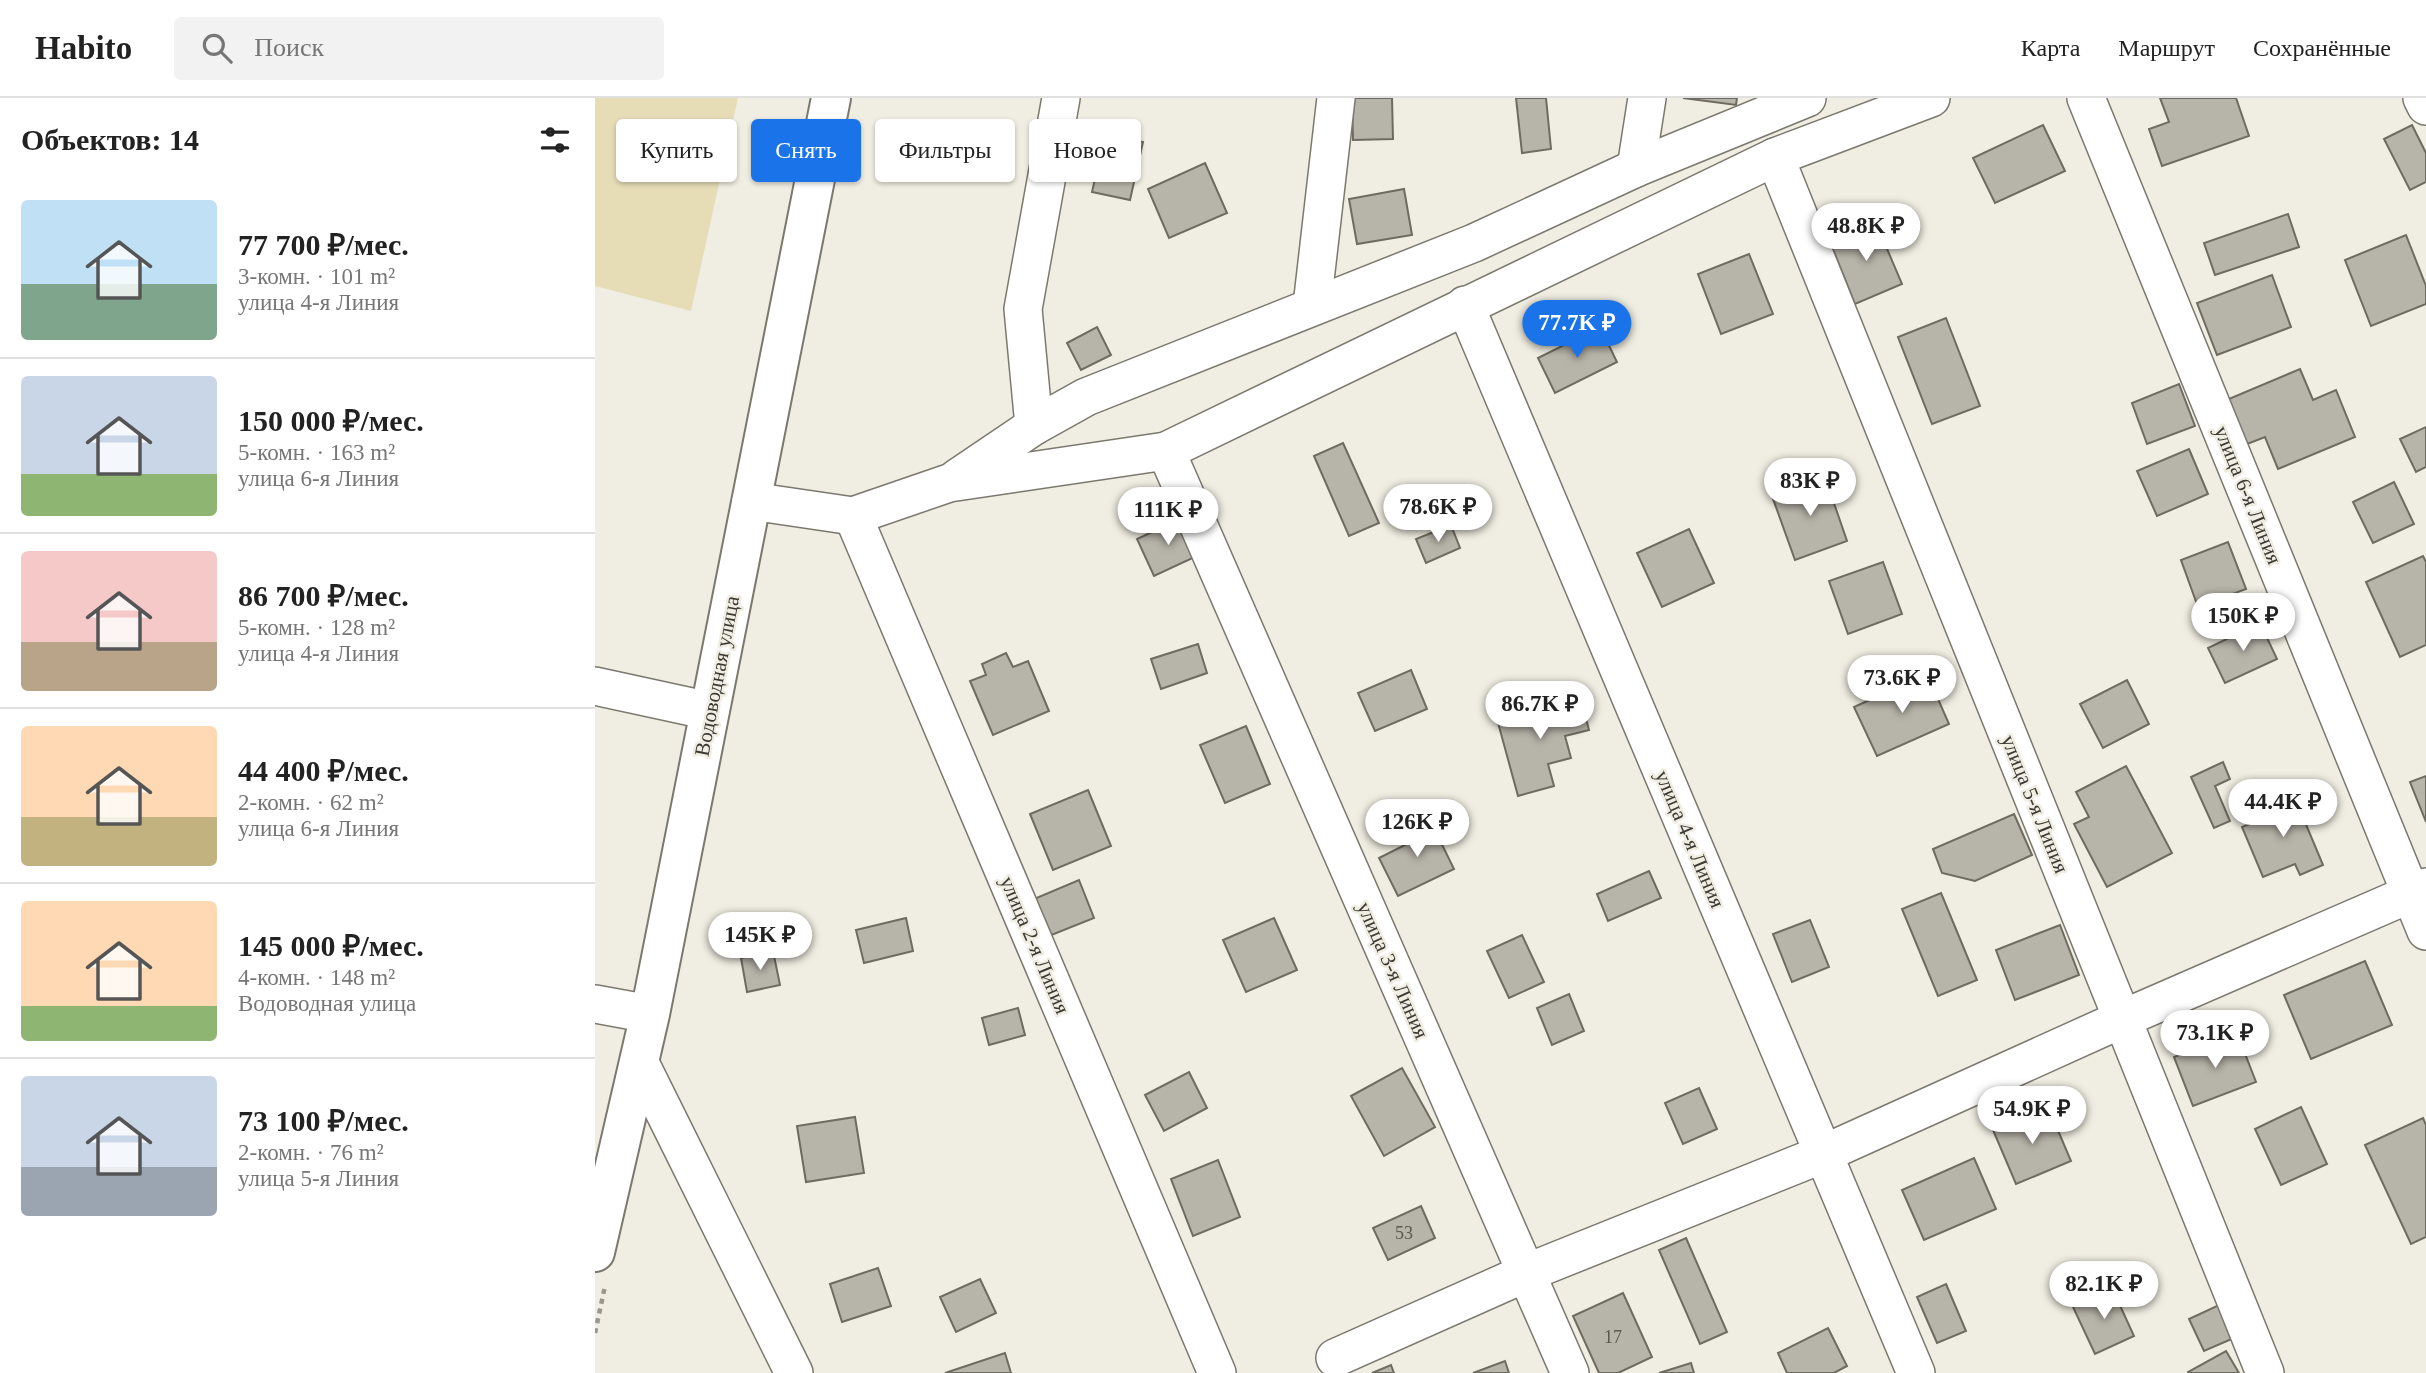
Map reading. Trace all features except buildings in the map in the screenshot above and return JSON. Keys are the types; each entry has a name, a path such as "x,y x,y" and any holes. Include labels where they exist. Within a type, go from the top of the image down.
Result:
{"street":[{"name":"Водоводная улица","path":"595,1252 650,1014 831,98"},
{"path":"1034,426 1023,309 1061,98"},
{"path":"1313,306 1336,98"},
{"path":"1636,168 1647,98"},
{"path":"949,483 1034,426 1086,397 1474,243 1636,168 1807,98"},
{"path":"751,502 853,516 949,483 1166,451 1775,157 1931,98"},
{"name":"улица 6-я Линия","path":"2086,98 2418,890 2426,931"},
{"path":"2422,98 2426,107"},
{"name":"улица 5-я Линия","path":"1775,157 2265,1373"},
{"name":"улица 4-я Линия","path":"1465,305 1916,1373"},
{"name":"улица 3-я Линия","path":"1166,451 1570,1373"},
{"name":"улица 2-я Линия","path":"853,516 1217,1373"},
{"path":"595,686 710,711"},
{"path":"1335,1358 1526,1273 1823,1154 2122,1019 2418,890"},
{"path":"595,1004 650,1014"},
{"path":"639,1060 795,1373"}],"shaded area":[{"path":"595,98 738,98 733,119 616,119 616,182 719,182 691,311 595,286"}]}
